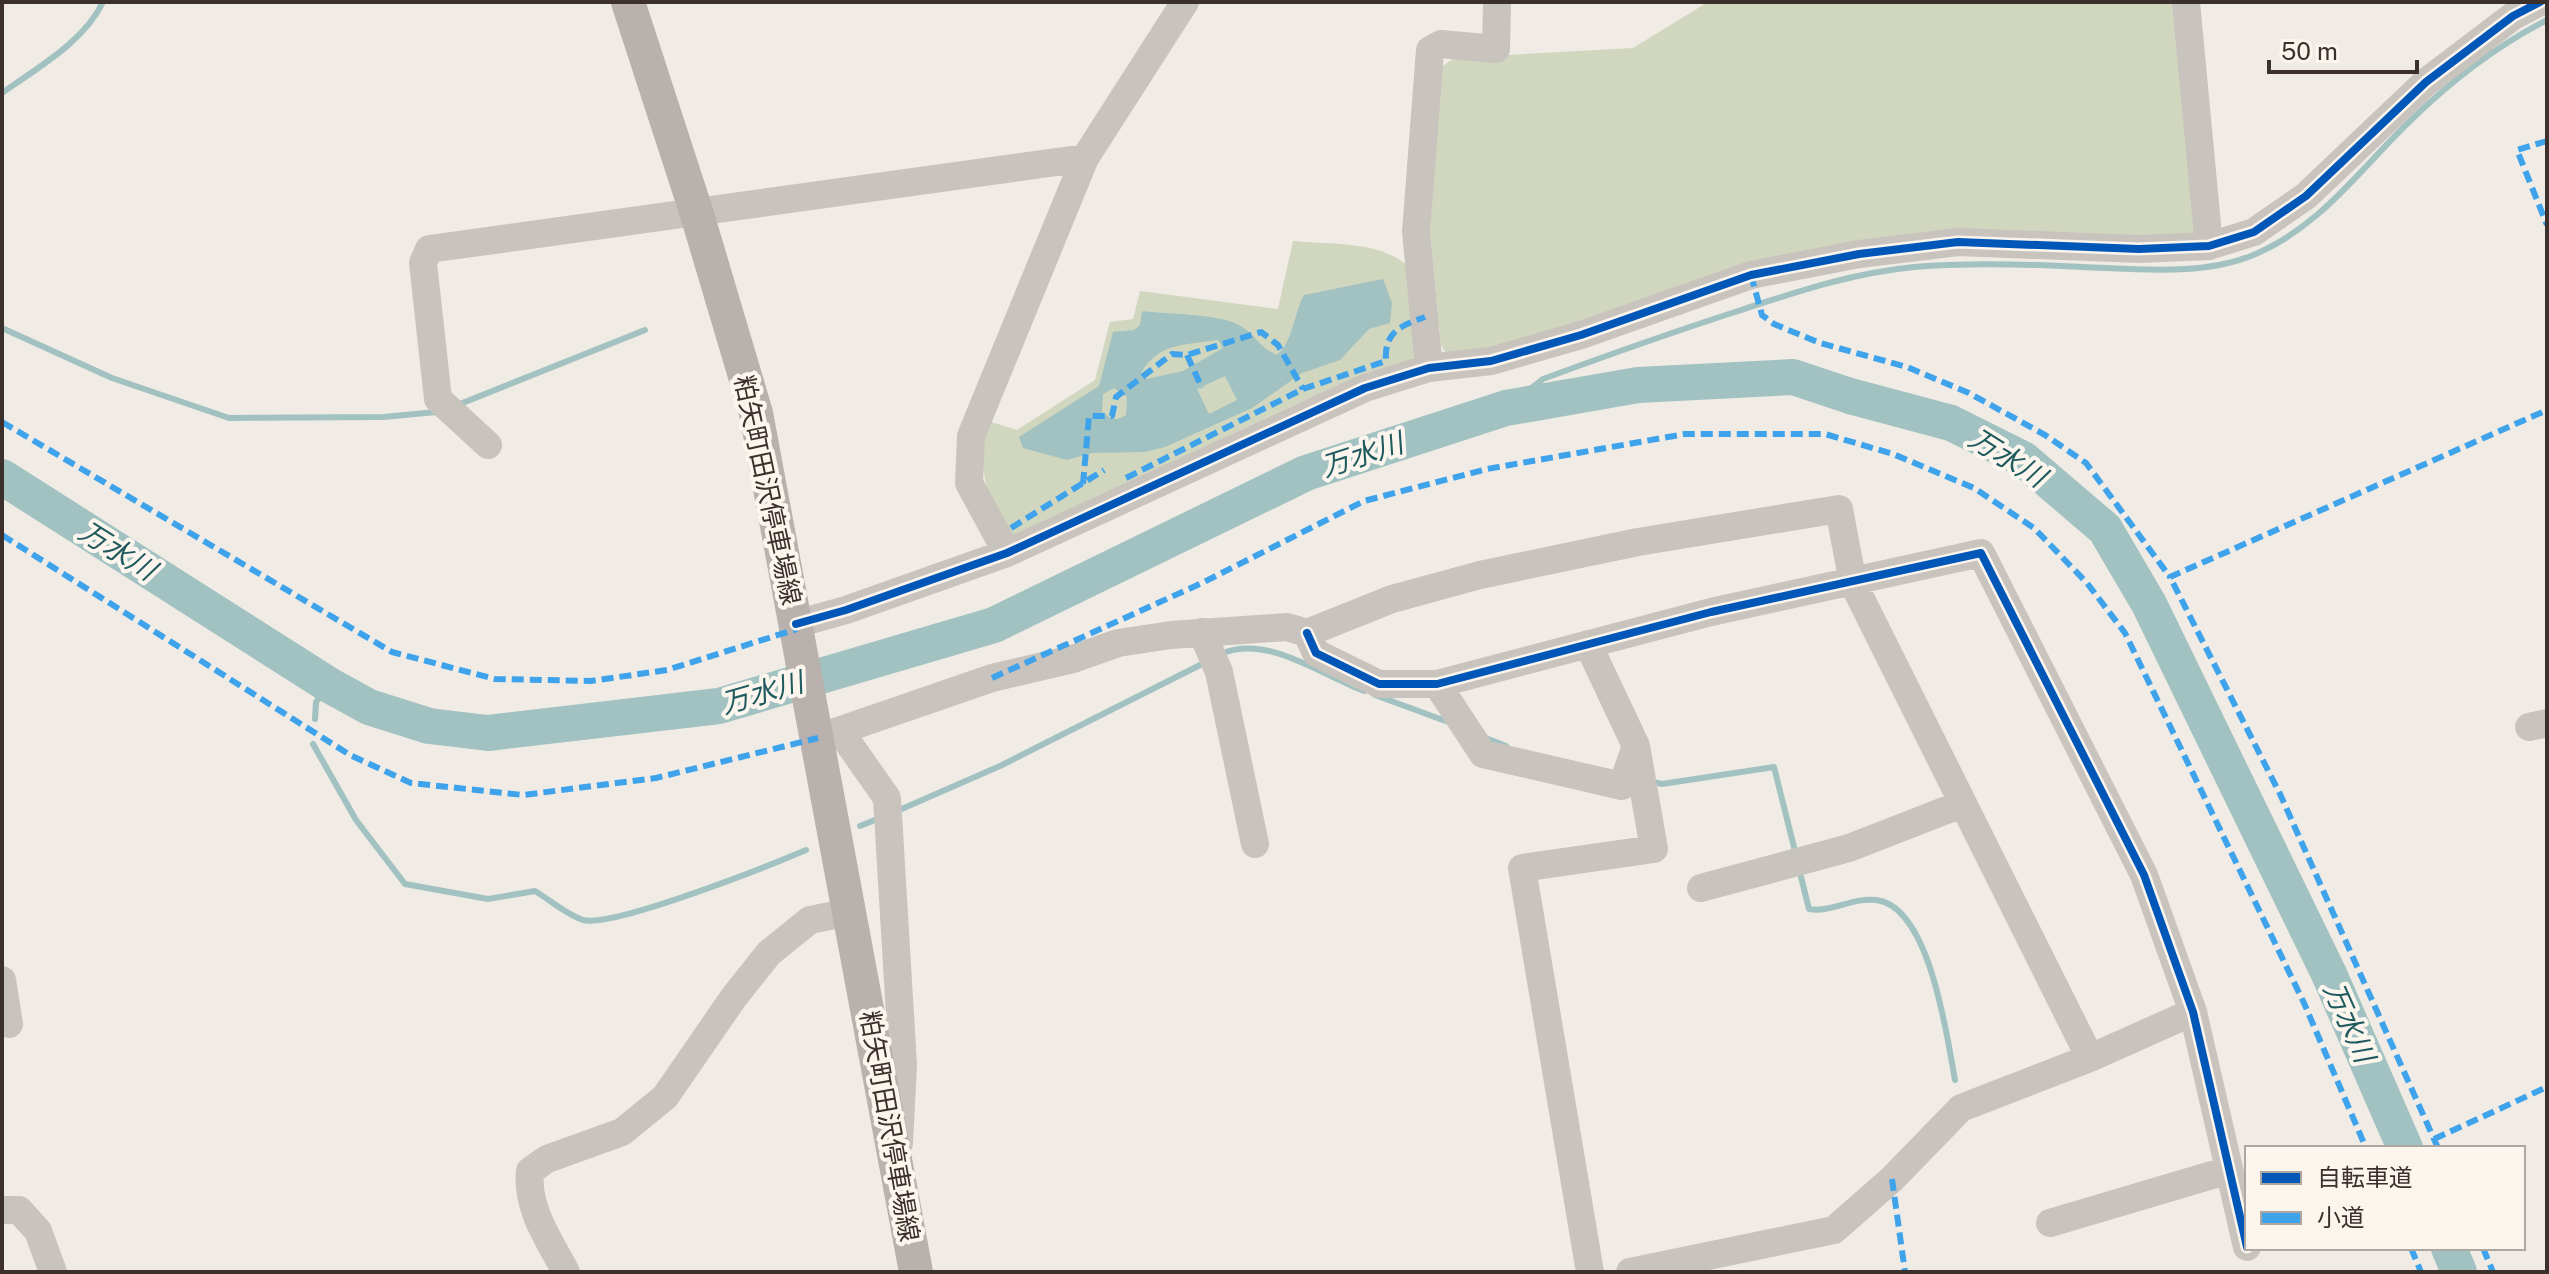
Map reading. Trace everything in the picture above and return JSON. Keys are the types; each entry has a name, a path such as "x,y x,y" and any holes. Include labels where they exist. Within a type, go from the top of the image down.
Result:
{"main road":[{"name":"粕矢町田沢停車場線","path":"628,2 696,211 756,413 798,632 825,731 850,912 916,1272"}],"street":[{"path":"1007,553 969,483 971,436 1085,158 1185,2"},
{"path":"1429,368 1416,232 1430,50 1441,44 1496,49 1497,2"},
{"path":"2186,2 2209,246"},
{"path":"798,632 846,610 1007,553 1148,490 1302,414 1429,368 1491,361 1581,335 1751,275 1859,254 1958,242 2139,249 2209,246 2254,232 2306,196 2426,82 2513,16 2540,2"},
{"path":"488,445 438,399 423,263 429,249 1085,158"},
{"path":"898,1169 903,1065 888,810 825,731 992,678 1073,659 1118,643 1208,646 1287,627 1307,633 1392,599 1480,575 1638,542 1839,509 1853,583 2090,1058"},
{"path":"1307,633 1316,653 1379,684 1437,684 1711,612 1981,553 2144,875 2193,1012 2245,1238"},
{"path":"1588,644 1635,769 1654,849 1522,868 1590,1272"},
{"path":"1208,646 1255,844"},
{"path":"1437,684 1483,754 1635,769"},
{"path":"1701,888 1849,848 1962,804"},
{"path":"566,1272 539,1223 528,1189 530,1171 547,1159 622,1132 665,1097 769,953 810,920 850,912"},
{"path":"2,980 9,1024"},
{"path":"1630,1272 1834,1230 1892,1179 1961,1108 2090,1058 2193,1012"},
{"path":"2050,1223 2229,1170"},
{"path":"2,1210 19,1210 38,1231 53,1272"},
{"path":"2248,1250 2253,1272"}],"green space":[{"path":"1708,2 2180,2 2199,230 2188,239 1957,236 1499,349 1446,354 1441,344 1430,234 1440,68 1454,58 1633,48"},
{"path":"1293,241 1373,249 1401,261 1412,271 1418,331 1412,361 1398,369 1337,386 1014,536 996,508 983,469 988,421 1017,430 1095,380 1110,322 1133,319 1140,291 1278,309"}],"water":[{"path":"1383,279 1392,303 1390,323 1369,329 1340,360 1302,373 1252,408 1165,447 1145,452 1092,453 1067,460 1023,448 1019,437 1099,386 1113,332 1134,330 1140,325 1142,311 1228,321 1243,327 1277,355 1287,342 1304,295","holes":["1218,340 1223,348 1183,371 1147,379 1141,373 1156,355 1165,350","1225,376 1237,400 1209,414 1197,389","1114,388 1127,397 1126,415 1114,419 1102,412 1103,394"]}],"waterway":[{"path":"2,93 72,42 103,2"},
{"path":"1506,408 1543,379 1760,304 1868,274 1914,267 1977,264 2190,269 2251,256 2276,244 2318,214 2442,91 2492,53 2547,20"},
{"path":"2,328 112,378 229,418 383,417 437,412"},
{"path":"455,406 645,330"},
{"name":"万水川","path":"2,477 329,685 369,707 429,726 488,733 719,706 994,625 1306,473 1506,408 1638,385 1793,377 1951,423 2023,459 2105,529 2149,604 2329,974 2404,1146"},
{"path":"1221,654 1238,649 1275,653 1364,691"},
{"path":"897,811 1000,766 1208,661"},
{"path":"315,719 316,702 329,685"},
{"path":"1375,695 1451,723"},
{"path":"1483,737 1506,746"},
{"path":"313,744 356,820 405,884 488,899 535,891 577,918 600,920 693,894 806,850"},
{"path":"1649,781 1662,784 1774,767 1796,855"},
{"path":"860,826 880,818"},
{"path":"1799,869 1809,909 1876,900 1895,908 1910,925 1933,976 1955,1080"},
{"name":"万水川","path":"2450,1250 2459,1272"}],"marked path":[{"path":"2547,141 2517,150 2547,225"},
{"path":"1751,275 1762,315 1774,324 1820,343 1907,367 1969,393 2045,435 2086,463 2170,577"},
{"path":"1126,478 1303,389 1386,361 1388,343 1395,332 1425,317"},
{"path":"1083,484 1089,416 1112,416 1116,397 1172,354 1187,355 1261,332 1278,345 1303,389"},
{"path":"1187,355 1202,388"},
{"path":"2437,1146 2280,794 2170,577 2547,410"},
{"path":"2,422 392,652 495,679 591,681 667,670 797,629"},
{"path":"992,678 1202,583 1364,501 1487,469 1685,434 1825,434 1893,454 1974,488 2034,528 2087,583 2125,633 2304,1003 2365,1146"},
{"path":"1011,528 1104,470"},
{"path":"2,535 350,755 411,783 523,795 656,778 818,738"},
{"path":"2434,1139 2547,1087"},
{"path":"1892,1179 1905,1272"},
{"path":"2412,1250 2421,1272"},
{"path":"2484,1250 2493,1272"}],"cycle path":[{"path":"796,624 846,610 1007,553 1365,388 1429,368 1491,361 1581,335 1751,275 1859,254 1958,242 2139,249 2209,246 2254,232 2306,196 2426,82 2513,16 2540,2"},
{"path":"1307,633 1316,653 1379,684 1437,684 1711,612 1981,553 2144,875 2193,1012 2245,1238"}]}
